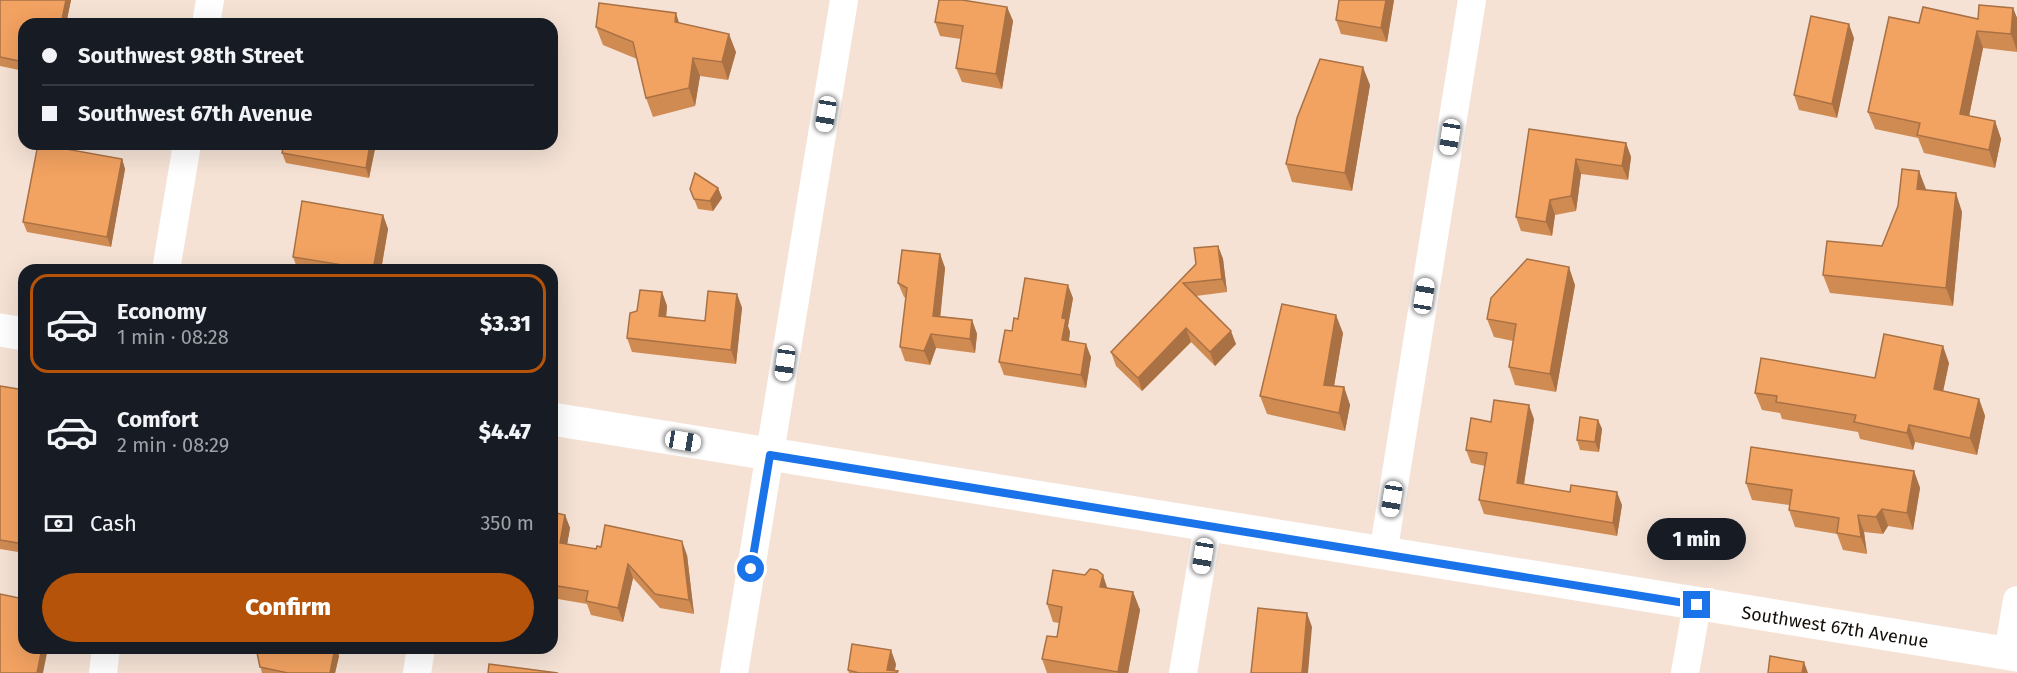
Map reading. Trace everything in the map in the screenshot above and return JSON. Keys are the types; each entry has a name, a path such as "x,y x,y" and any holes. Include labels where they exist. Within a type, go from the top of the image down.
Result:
{"main road":[{"path":"0,330 18,333"},
{"name":"Southwest 67th Avenue","path":"558,420 2013,655"}],"street":[{"path":"207,18 210,0"},
{"path":"734,673 844,0"},
{"path":"1383,554 1472,0"},
{"path":"167,264 186,150"},
{"path":"1184,673 1208,525"},
{"path":"2013,655 2017,600"},
{"path":"1685,673 1697,605"},
{"path":"103,673 105,654"},
{"path":"417,673 420,654"}],"building":[{"path":"0,0 66,0 62,18 18,18 18,61 0,57"},
{"path":"939,0 962,0 1007,7 996,74 956,68 963,26 935,22"},
{"path":"1339,0 1386,0 1381,28 1336,20"},
{"path":"599,3 676,13 675,22 729,34 722,62 693,58 689,88 646,98 633,42 596,27"},
{"path":"1979,5 2013,8 2011,34 1977,31 1960,114 1995,121 1989,150 1917,135 1920,123 1868,112 1889,17 1919,23 1923,7 1978,19"},
{"path":"1811,16 1849,24 1832,104 1794,95"},
{"path":"1320,59 1363,67 1345,173 1286,164 1297,118"},
{"path":"1529,129 1626,143 1622,166 1576,159 1571,196 1550,200 1546,222 1516,217"},
{"path":"37,150 72,150 122,159 107,237 23,222"},
{"path":"283,150 369,150 366,168 282,153"},
{"path":"1902,169 1919,171 1917,189 1956,193 1946,288 1823,275 1827,241 1882,246 1898,206"},
{"path":"695,173 718,188 710,201 694,199 690,189"},
{"path":"302,201 383,215 374,264 336,264 293,257"},
{"path":"1218,246 1222,279 1183,283 1231,331 1210,352 1186,328 1138,378 1111,352 1196,264 1194,248"},
{"path":"902,250 940,254 933,316 972,320 970,339 931,334 924,351 900,347 907,288 898,283"},
{"path":"1527,259 1569,267 1550,374 1509,367 1516,324 1487,319 1491,298"},
{"path":"1025,278 1068,285 1062,318 1066,319 1062,340 1086,344 1081,375 999,362 1005,330 1012,331 1014,318 1018,319"},
{"path":"640,290 662,292 659,316 705,321 708,291 737,294 731,350 627,338 630,313 637,311"},
{"path":"1282,304 1336,315 1324,385 1344,387 1339,413 1260,396"},
{"path":"1884,334 1943,346 1934,389 1979,399 1970,438 1909,425 1907,433 1854,422 1856,415 1776,402 1777,396 1755,393 1761,358 1875,378"},
{"path":"0,386 18,389 18,543 0,540"},
{"path":"1494,400 1529,405 1517,483 1570,492 1571,485 1617,492 1613,523 1479,500 1487,453 1466,450 1471,418 1491,422"},
{"path":"1580,417 1598,420 1595,442 1577,440"},
{"path":"1751,447 1914,471 1907,513 1882,509 1876,517 1858,515 1861,537 1837,533 1839,518 1789,510 1792,490 1746,483"},
{"path":"558,513 565,515 560,543 596,549 597,546 601,547 605,525 682,541 689,600 655,594 628,564 618,608 586,601 588,591 558,586"},
{"path":"1090,569 1097,570 1103,575 1100,587 1133,592 1118,672 1042,659 1047,636 1057,637 1062,607 1047,604 1053,570 1085,575"},
{"path":"0,594 18,598 18,654 41,654 37,673 0,673"},
{"path":"1258,608 1307,613 1302,673 1251,673"},
{"path":"852,644 891,650 887,670 898,671 897,673 859,673 848,670"},
{"path":"257,654 334,654 330,673 288,673 260,667"},
{"path":"1770,656 1804,662 1802,673 1768,673"},
{"path":"489,664 558,673 488,673"}],"route":[{"path":"751,569 770,455 1697,605"}]}
